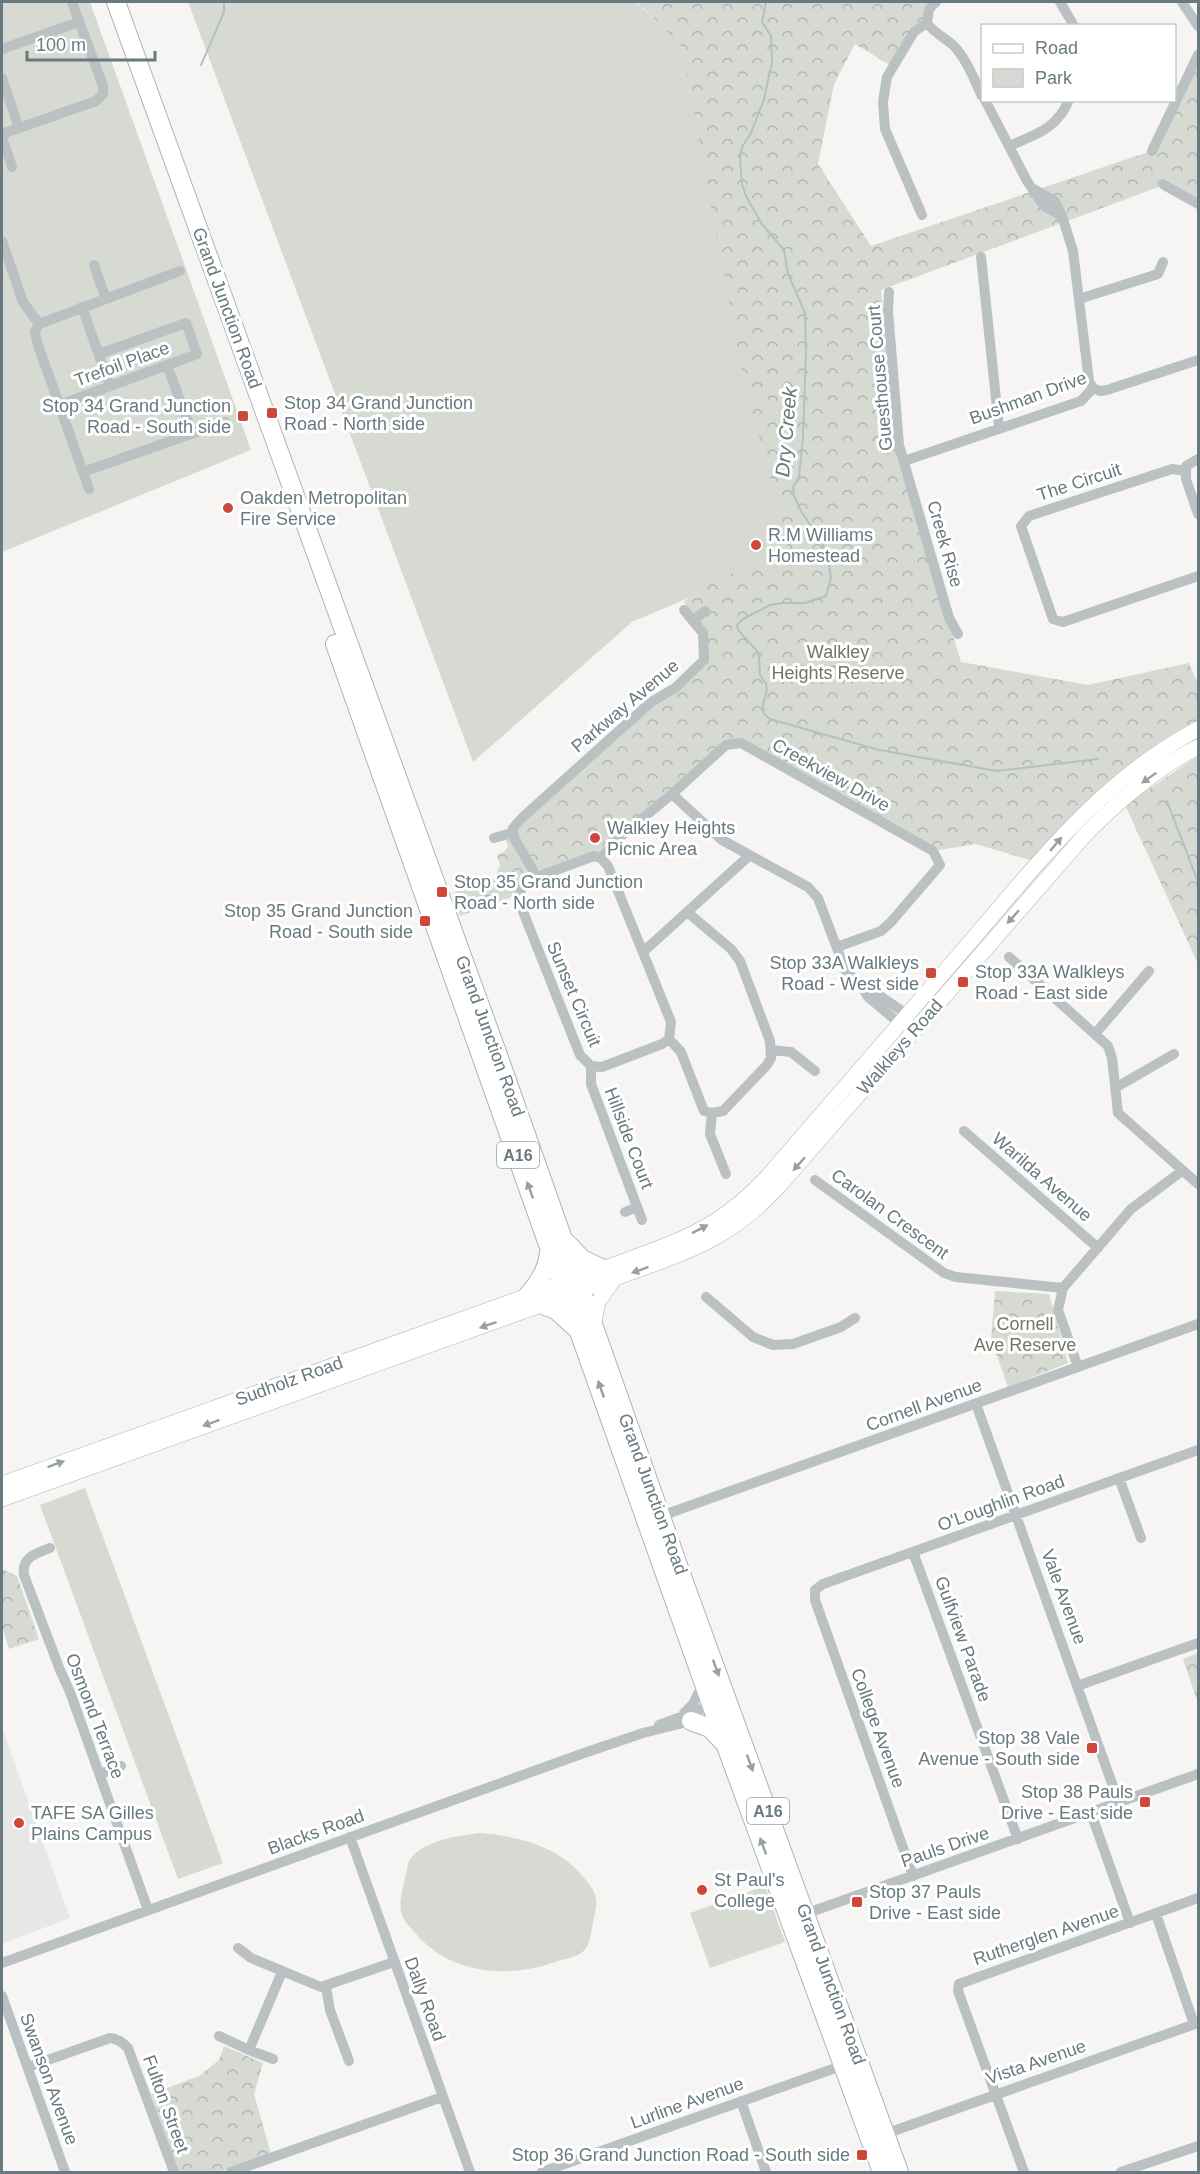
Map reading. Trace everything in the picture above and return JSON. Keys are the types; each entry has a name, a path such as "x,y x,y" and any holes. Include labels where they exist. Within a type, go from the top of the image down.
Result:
{"highway":[{"name":"Grand Junction Road","path":"104,2 268,440"},
{"name":"Grand Junction Road","path":"116,2 268,440 721,1706 878,2136 882,2172"},
{"path":"587,1329 536,1300 556,1241 608,1274"},
{"name":"Grand Junction Road","path":"654,1518 704,1681 721,1706 726,1746 798,1917 844,2065 878,2136 899,2172"},
{"path":"687,1718 710,1728 726,1746"}],"main road":[{"name":"Walkleys Road","path":"910,1024 1072,825 1094,803 1145,761 1198,729"},
{"name":"Walkleys Road","path":"572,1287 608,1274 679,1239 715,1221 739,1204 769,1175 1110,810 1142,783 1198,747"},
{"path":"587,1329 608,1274"},
{"name":"Sudholz Road","path":"2,1499 572,1287"},
{"name":"Sudholz Road","path":"2,1484 536,1300"}],"street":[{"path":"12,167 2,135 96,101 102,94 103,86 72,2"},
{"path":"936,2 929,9 927,22 932,30 953,46 962,58 981,94"},
{"path":"1060,2 1073,24"},
{"path":"1182,2 1198,26"},
{"path":"2,49 79,22"},
{"path":"922,215 885,129 883,102 887,77 914,32 927,22"},
{"path":"1176,101 1198,55"},
{"path":"2,78 19,128"},
{"path":"986,102 1032,188 1047,209 1060,215 1063,219 1073,251 1089,381 1093,388"},
{"path":"1009,146 1053,126 1064,113 1068,102"},
{"path":"1152,151 1175,102"},
{"path":"1164,185 1198,204"},
{"path":"2,241 23,302 39,324"},
{"path":"981,257 999,427"},
{"path":"1079,299 1158,274 1163,262"},
{"path":"94,265 106,299"},
{"path":"89,489 36,342 35,332 39,324 180,271"},
{"name":"Guesthouse Court","path":"889,292 888,311 898,434 904,461"},
{"path":"82,308 110,386"},
{"name":"Trefoil Place","path":"59,405 197,354 186,323 99,354"},
{"name":"Bushman Drive","path":"904,461 1081,401 1093,388 1100,391 1107,390 1198,360"},
{"path":"167,365 192,433"},
{"path":"83,472 225,422"},
{"path":"1198,459 1186,466 1186,479 1198,514"},
{"name":"Creek Rise","path":"904,461 949,618 958,634"},
{"name":"The Circuit","path":"1186,471 1172,469 1029,516 1021,526 1053,618 1063,622 1198,576"},
{"name":"Parkway Avenue","path":"513,833 513,828 523,817 651,702 675,688 704,660 703,633 684,610"},
{"path":"693,621 705,611"},
{"name":"Creekview Drive","path":"601,858 620,837 726,745 741,744 933,851 939,865 891,922 881,931 837,947"},
{"path":"672,794 722,840 808,887 818,898 846,972 860,984 869,988 910,1024"},
{"path":"494,838 513,833 537,877"},
{"path":"643,952 750,855"},
{"name":"Sunset Circuit","path":"601,858 594,856 537,877 523,884 518,899 580,1055 591,1066 602,1066 662,1044 669,1039"},
{"path":"601,858 608,866 671,1022 669,1039 681,1052 704,1111 712,1113 723,1111 767,1065 771,1058 770,1041 736,954 687,912"},
{"path":"1009,957 1110,1050 1116,1106 1121,1117 1198,1184"},
{"path":"1095,1034 1149,971"},
{"path":"771,1050 791,1052 815,1071"},
{"path":"1115,1088 1174,1054"},
{"name":"Hillside Court","path":"591,1066 591,1084 642,1220"},
{"path":"712,1113 710,1134 726,1174"},
{"name":"Warilda Avenue","path":"964,1131 1098,1248"},
{"path":"1078,1367 1058,1310 1063,1288 1131,1209 1182,1171"},
{"name":"Carolan Crescent","path":"815,1180 944,1273 956,1277 1063,1288"},
{"path":"625,1212 638,1207"},
{"path":"706,1297 753,1337 773,1345 793,1344 841,1327 855,1318"},
{"name":"Cornell Avenue","path":"654,1518 1198,1324"},
{"name":"Vale Avenue","path":"976,1404 1119,1803"},
{"name":"O'Loughlin Road","path":"815,1590 823,1584 1198,1450"},
{"path":"1119,1478 1141,1538"},
{"name":"Osmond Terrace","path":"50,1548 32,1555 25,1561 24,1575 100,1774 148,1910"},
{"name":"Gulfview Parade","path":"914,1552 1018,1839"},
{"name":"College Avenue","path":"815,1590 814,1600 913,1876"},
{"path":"1077,1686 1198,1643"},
{"path":"687,1718 704,1681"},
{"name":"Blacks Road","path":"2,1963 721,1706"},
{"path":"100,1774 121,1767"},
{"name":"Pauls Drive","path":"798,1917 1198,1774"},
{"path":"1091,1813 1130,1923"},
{"name":"Dally Road","path":"350,1838 470,2172"},
{"name":"Rutherglen Avenue","path":"1024,2172 958,1991 959,1984 1198,1898"},
{"path":"1156,1914 1196,2023"},
{"path":"238,1948 251,1958 282,1972 315,1986 326,1987 394,1962"},
{"path":"249,2050 282,1972"},
{"path":"326,1987 330,2010 349,2061"},
{"name":"Swanson Avenue","path":"2,1996 65,2172"},
{"name":"Vista Avenue","path":"878,2136 1196,2023"},
{"path":"219,2036 273,2059"},
{"name":"Fulton Street","path":"28,2067 110,2038 117,2038 128,2048 174,2172"},
{"name":"Lurline Avenue","path":"542,2172 844,2065"},
{"path":"231,2172 442,2097"},
{"path":"741,2102 766,2172"},
{"path":"1121,2172 1198,2146"}],"shaded area":[{"name":"TAFE SA Gilles Plains Campus","path":"2,1728 70,1918 2,1944"}],"green space":[{"path":"2,2 90,2 251,450 2,552"},
{"path":"188,2 636,2 681,44 790,555 632,622 473,762"},
{"name":"Walkley Heights Reserve","path":"637,2 936,2 893,67 855,44 834,84 818,164 871,246 1151,151 1173,102 1176,102 1176,95 1198,46 1198,204 1164,185 881,290 897,447 961,662 1088,685 1189,663 1198,684 1198,731 1119,781 1040,863 976,844 933,851 741,743 726,745 601,858 540,870 535,868 518,837 519,827 704,660 703,633 684,602 708,581 790,555 741,368 681,45"},
{"path":"1198,756 1198,964 1125,805"},
{"path":"508,837 529,871 515,887 515,896 460,916 452,893 494,878 500,866 497,855 508,847 506,840"},
{"name":"Cornell Ave Reserve","path":"995,1291 1049,1294 1068,1363 1008,1387 991,1339"},
{"path":"85,1488 223,1863 178,1879 40,1505"},
{"path":"2,1569 17,1576 39,1639 9,1649 2,1627"},
{"path":"1198,1653 1198,1703 1183,1659"},
{"path":"480,1833 524,1840 552,1851 575,1868 585,1879 595,1893 596,1904 590,1939 584,1951 540,1967 501,1971 482,1970 446,1958 430,1948 416,1934 405,1921 400,1907 408,1863 414,1855 430,1844"},
{"path":"765,1886 785,1942 710,1968 690,1913"},
{"path":"224,2046 263,2063 254,2094 271,2154 220,2172 179,2172 151,2094 199,2076 219,2060"}],"waterway":[{"path":"201,65 224,12 224,2"},
{"name":"Dry Creek","path":"766,2 762,22 771,36 772,62 764,99 751,133 742,147 740,158 742,184 762,224 784,250 788,274 805,313 803,437 799,477 793,487 794,496 801,511 822,543 828,558 831,578 826,596 805,603 770,605 743,619 737,625 738,630 759,656 760,675 767,690 763,704 764,714 770,719 879,750 997,771 1098,759"},
{"name":"Dry Creek","path":"1167,801 1198,882"}],"place":[{"name":"Stop 34 Grand Junction Road - North side","path":"272,413"},
{"name":"Stop 34 Grand Junction Road - South side","path":"243,416"},
{"name":"Oakden Metropolitan Fire Service","path":"228,508"},
{"name":"R.M Williams Homestead","path":"756,545"},
{"name":"Walkley Heights Picnic Area","path":"595,838"},
{"name":"Stop 35 Grand Junction Road - North side","path":"442,892"},
{"name":"Stop 35 Grand Junction Road - South side","path":"425,921"},
{"name":"Stop 33A Walkleys Road - West side","path":"931,973"},
{"name":"Stop 33A Walkleys Road - East side","path":"963,982"},
{"name":"Stop 38 Vale Avenue - South side","path":"1092,1748"},
{"name":"Stop 38 Pauls Drive - East side","path":"1145,1802"},
{"name":"TAFE SA Gilles Plains Campus","path":"19,1823"},
{"name":"St Paul's College","path":"702,1890"},
{"name":"Stop 37 Pauls Drive - East side","path":"857,1902"},
{"name":"Stop 36 Grand Junction Road - South side","path":"862,2155"}]}
